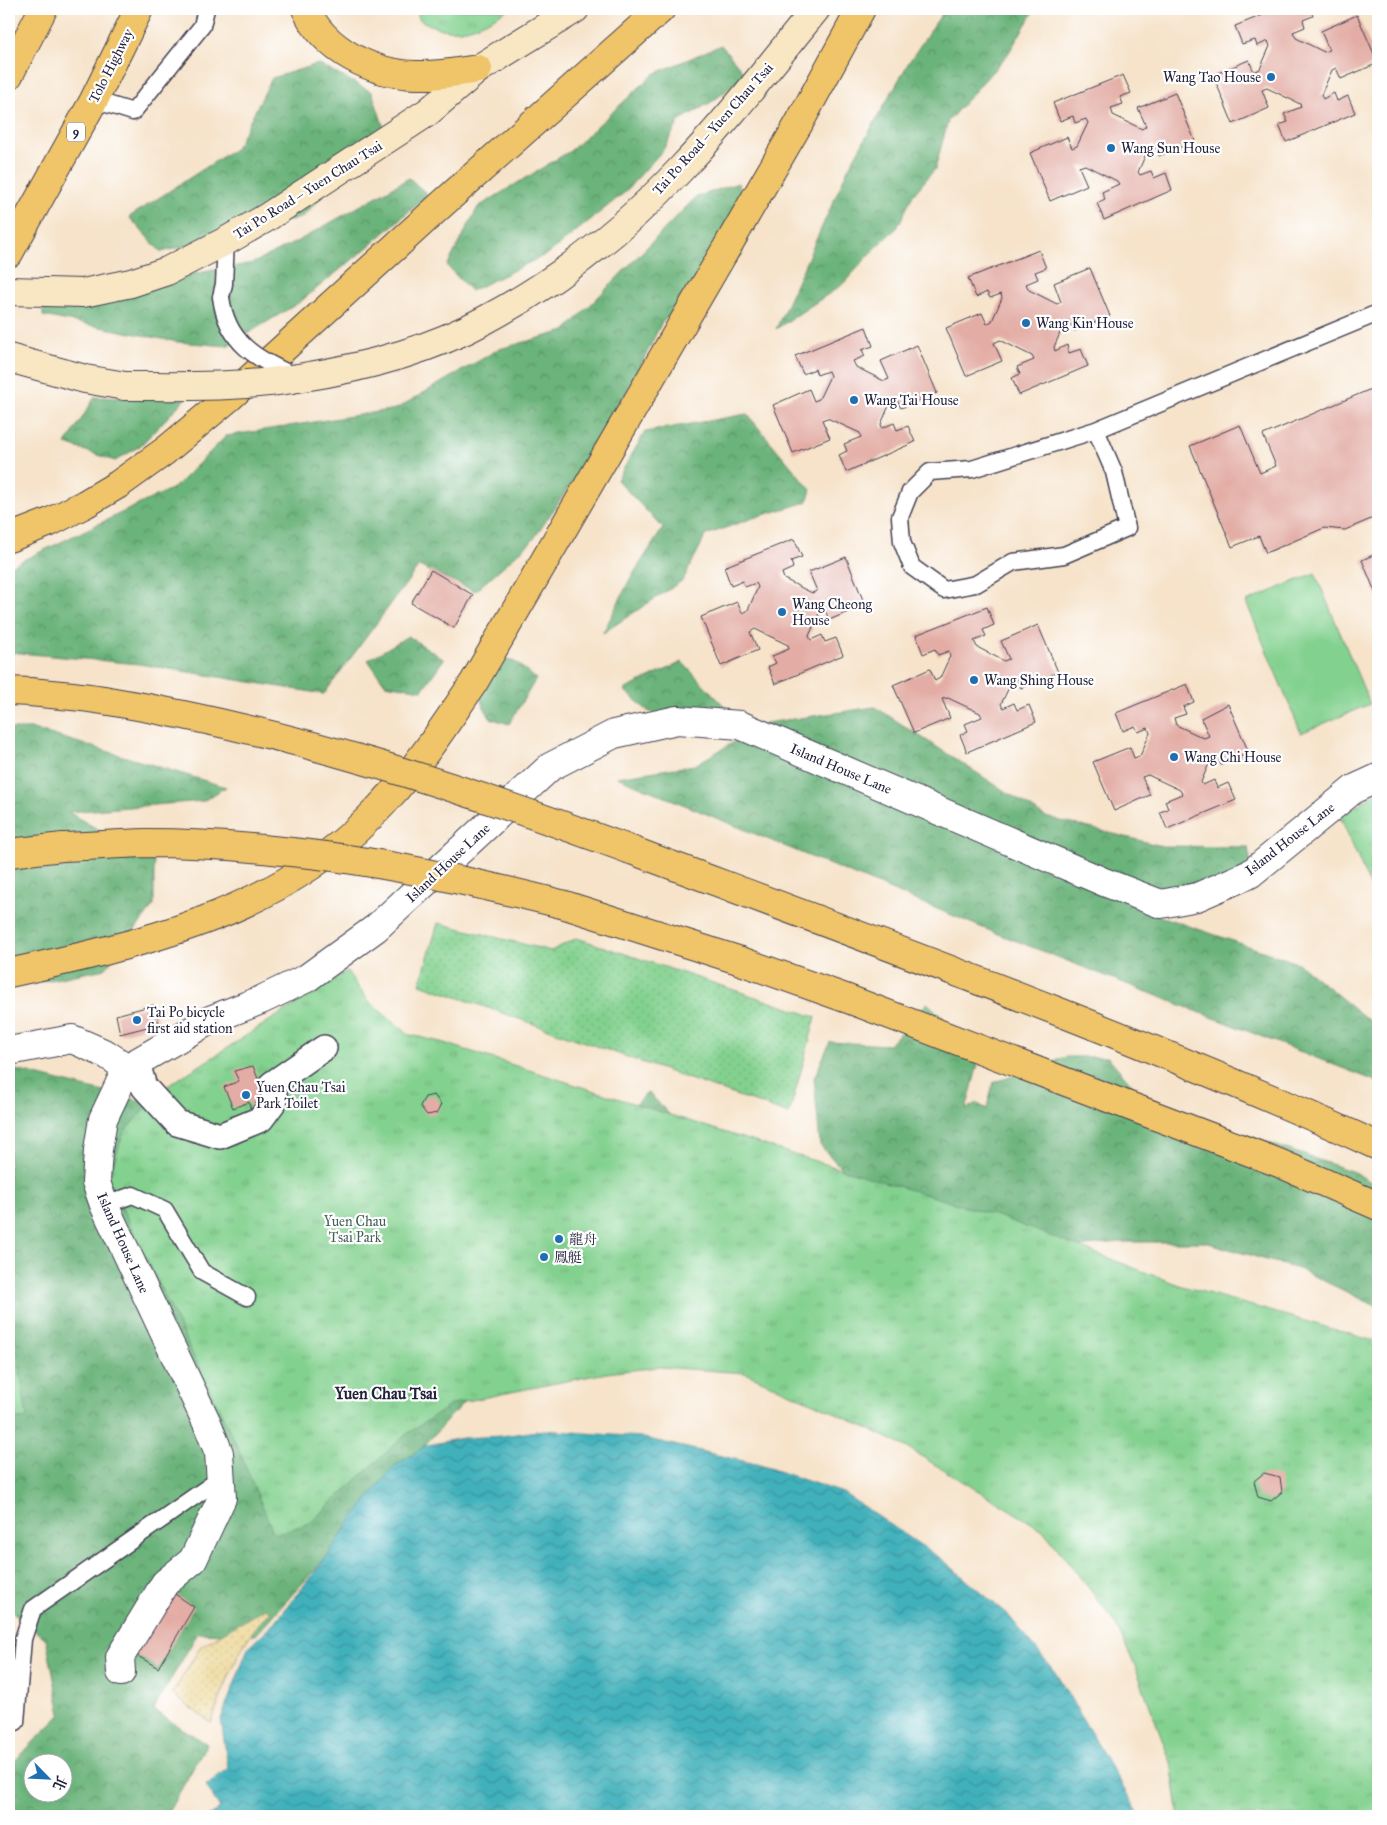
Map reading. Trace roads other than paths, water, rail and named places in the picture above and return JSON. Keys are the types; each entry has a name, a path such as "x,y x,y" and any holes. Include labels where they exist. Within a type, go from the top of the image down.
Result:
{"highway":[{"path":"9,75 43,9"},
{"name":"Tolo Highway","path":"9,253 94,100 139,9"},
{"path":"306,9 312,23 332,44 364,63 390,72 418,76 478,69"},
{"path":"9,538 50,522 85,504 119,484 165,451 230,397 440,206 662,9"},
{"path":"9,973 93,955 167,934 238,906 282,885 330,853 368,820 406,779 441,732 474,682 789,141 861,9"},
{"path":"20,691 108,700 222,722 438,782 631,850 1002,990 1148,1047 1378,1146"},
{"path":"9,853 62,847 148,843 218,846 284,851 421,872 483,884 566,906 738,960 848,999 1279,1163 1378,1206"}],"main road":[{"name":"Tai Po Road – Yuen Chau Tsai","path":"9,290 83,293 130,283 167,271 226,242 422,116 478,69 575,9"},
{"name":"Tai Po Road – Yuen Chau Tsai","path":"9,358 85,379 125,386 206,386 271,382 348,370 437,342 484,321 556,277 598,246 680,171 741,101 816,9"}],"street":[{"name":"Island House Lane","path":"121,1672 120,1657 165,1583 193,1560 222,1498 220,1453 104,1206 96,1182 103,1119 132,1066 210,1020 261,1000 306,978 346,951 376,928 550,767 614,734 677,720 740,725 1104,882 1161,904 1197,897 1250,874 1354,789 1378,778"},
{"path":"9,1051 72,1039 132,1066 144,1087 177,1123 220,1136 261,1119 275,1100 272,1084 324,1048"}],"lane":[{"path":"94,100 133,112 202,26 206,9"},
{"path":"226,242 224,284 221,297 226,322 239,341 261,359 298,378"},
{"path":"1096,430 1114,472 1127,528 1064,555 1013,562 976,584 944,590 912,568 902,542 900,517 910,492 930,472 972,469 1096,430 1378,313"},
{"path":"104,1206 133,1195 166,1210 202,1272 247,1297"},
{"path":"16,1722 23,1639 32,1609 221,1478"}],"water":[{"path":"544,1430 640,1437 760,1465 843,1493 943,1560 1009,1616 1055,1672 1140,1816 208,1816 220,1809 206,1785 228,1768 221,1719 248,1648 276,1621 393,1467 427,1445 463,1438 502,1436"}],"place":[{"name":"Wang Tao House","path":"1271,77"},
{"name":"Wang Sun House","path":"1111,148"},
{"name":"Wang Kin House","path":"1026,323"},
{"name":"Wang Tai House","path":"854,400"},
{"name":"Wang Cheong House","path":"782,612"},
{"name":"Wang Shing House","path":"974,680"},
{"name":"Wang Chi House","path":"1174,757"},
{"name":"Tai Po bicycle first aid station","path":"137,1020"},
{"name":"Yuen Chau Tsai Park Toilet","path":"246,1095"},
{"name":"龍舟","path":"559,1239"},
{"name":"鳳艇","path":"544,1257"}],"district":[{"name":"Yuen Chau Tsai","path":"386,1393"}],"park label":[{"name":"Yuen Chau Tsai Park","path":"355,1230"}]}
